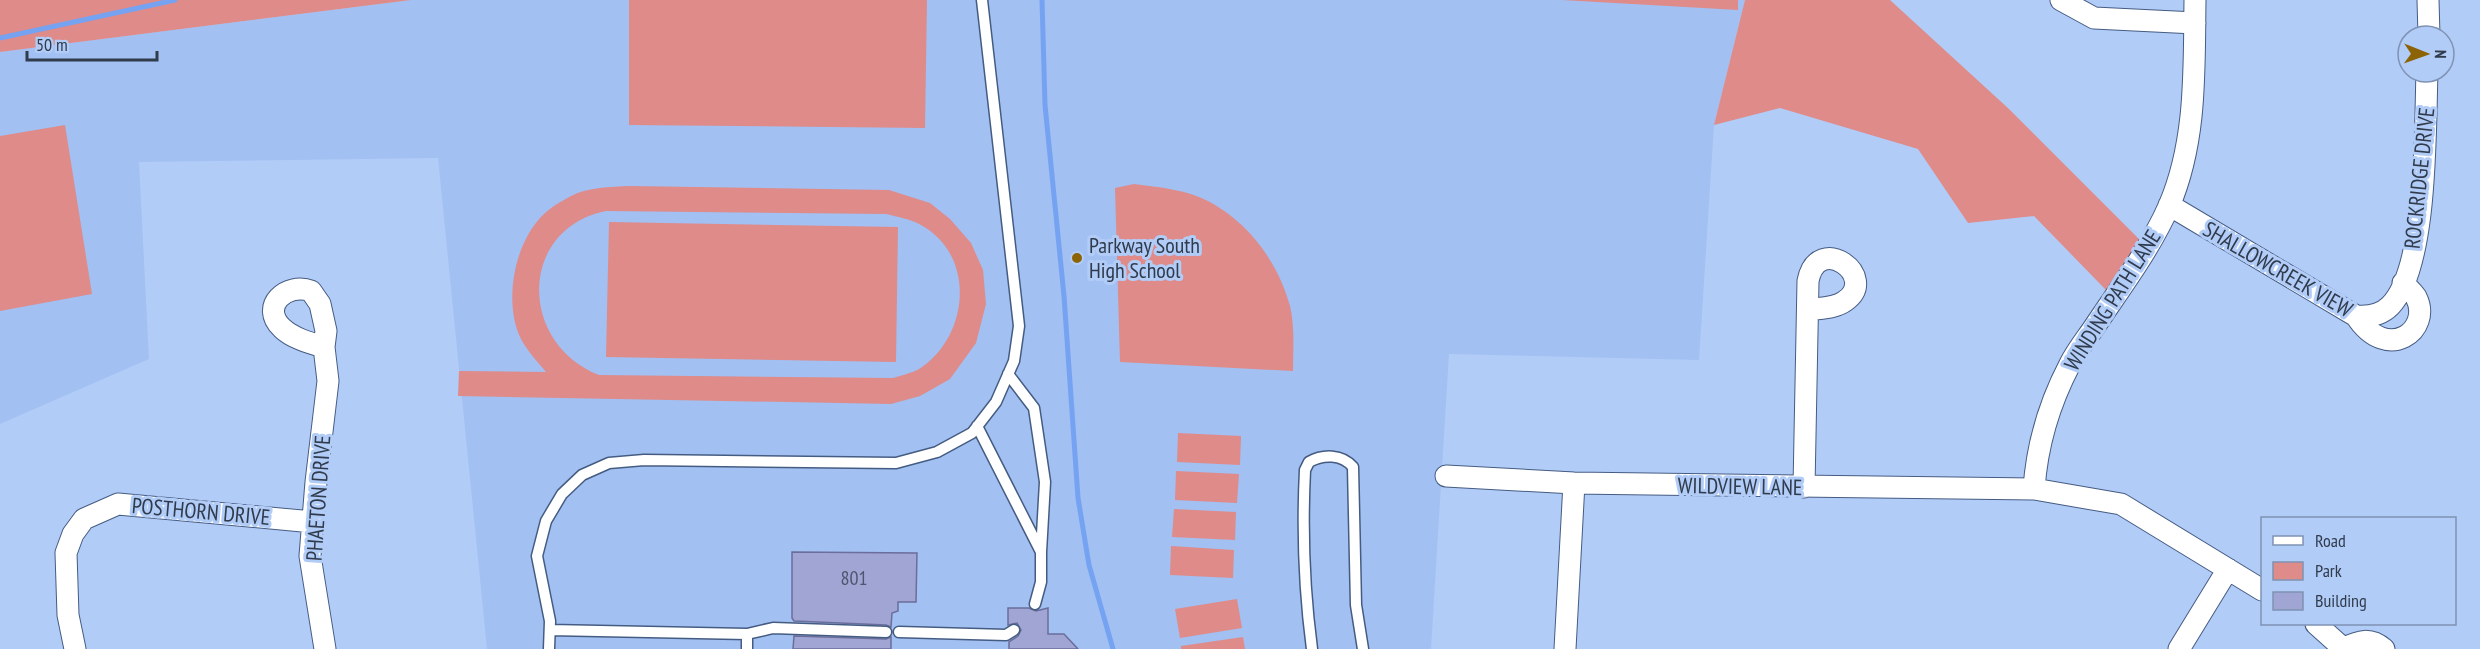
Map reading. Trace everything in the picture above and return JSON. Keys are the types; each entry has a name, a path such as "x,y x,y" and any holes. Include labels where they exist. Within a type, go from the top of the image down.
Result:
{"street":[{"path":"2061,0 2094,18 2194,23"},
{"name":"WINDING PATH LANE","path":"2034,489 2036,456 2045,422 2070,362 2150,244 2169,205 2187,148 2192,121 2195,0"},
{"path":"2428,0 2429,24"},
{"name":"ROCKRIDGE DRIVE","path":"2388,308 2398,296 2417,234 2422,192 2426,84"},
{"name":"SHALLOWCREEK VIEW","path":"2169,205 2356,316 2375,315 2388,308"},
{"path":"2356,316 2373,336 2386,342 2401,340 2415,327 2419,314 2416,298 2403,283"},
{"path":"1804,487 1809,310"},
{"name":"PHAETON DRIVE","path":"324,347 328,381 310,556 324,649"},
{"name":"WILDVIEW LANE","path":"1446,476 1574,483 2034,489"},
{"path":"1565,649 1574,483"},
{"path":"2034,489 2121,504 2261,589"},
{"name":"POSTHORN DRIVE","path":"75,649 68,615 66,553 72,534 84,519 102,509 118,504 135,505 313,522"},
{"path":"2179,649 2228,569"},
{"path":"2317,625 2344,649 2361,641 2370,641 2384,649"}],"lane":[{"path":"549,649 550,630 537,556 546,521 562,494 582,475 609,464 644,460 896,463 937,452 972,433 996,402 1014,361 1019,326 982,0"},
{"path":"1008,374 1034,408 1046,482 1041,582 1035,604"},
{"path":"977,426 1041,552"},
{"path":"1312,649 1307,611 1302,526 1305,470 1309,462 1329,456 1348,461 1353,467 1356,605 1363,649"},
{"path":"550,630 747,634 773,628 886,632"},
{"path":"899,632 1006,635 1014,630"},
{"path":"747,634 747,649"}],"shaded area":[{"name":"Parkway South High School","path":"411,0 1745,0 1714,125 1699,360 1449,354 1431,649 487,649 438,158 139,162 149,359 0,424 0,52"}],"green space":[{"path":"0,0 411,0 0,52"},
{"path":"629,0 927,0 925,128 629,125"},
{"path":"1562,0 1738,0 1738,10"},
{"path":"1745,0 1890,0 2009,109 2141,241 2106,290 2034,216 1968,223 1918,149 1780,108 1714,125"},
{"path":"65,125 92,294 0,311 0,136"},
{"path":"1134,184 1173,190 1201,198 1238,221 1250,233 1270,260 1290,306 1293,330 1293,371 1120,362 1115,188"},
{"path":"623,186 889,190 930,203 950,219 971,243 983,270 986,304 976,343 950,379 920,396 891,404 458,396 459,371 546,372 521,339 513,308 514,274 525,240 544,214 571,196 592,189","holes":["606,211 886,214 917,223 939,239 951,256 958,276 960,297 956,318 948,337 936,355 919,369 893,378 599,375 572,360 554,338 542,314 539,288 544,262 556,240 577,222"]},
{"path":"609,222 898,227 896,362 606,357"},
{"path":"1178,433 1241,436 1240,465 1177,462"},
{"path":"1176,471 1239,474 1237,503 1175,500"},
{"path":"1174,509 1236,512 1235,540 1172,537"},
{"path":"1171,546 1234,550 1233,578 1170,575"},
{"path":"1237,599 1242,628 1180,638 1175,609"},
{"path":"1243,637 1245,649 1181,649 1181,646"}],"building":[{"path":"792,552 917,553 916,602 898,602 898,611 892,613 891,627 794,621 792,618"},
{"path":"1008,608 1029,608 1036,611 1048,608 1048,634 1064,634 1078,649 1009,649 1009,642 1018,636 1021,630 1017,623 1008,625"},
{"path":"794,636 886,639 891,637 891,649 793,649"}],"waterway":[{"path":"0,38 175,0"},
{"path":"1042,0 1045,105 1064,296 1078,498 1089,565 1113,649"}],"place":[{"name":"Parkway South High School","path":"1077,258"}]}
